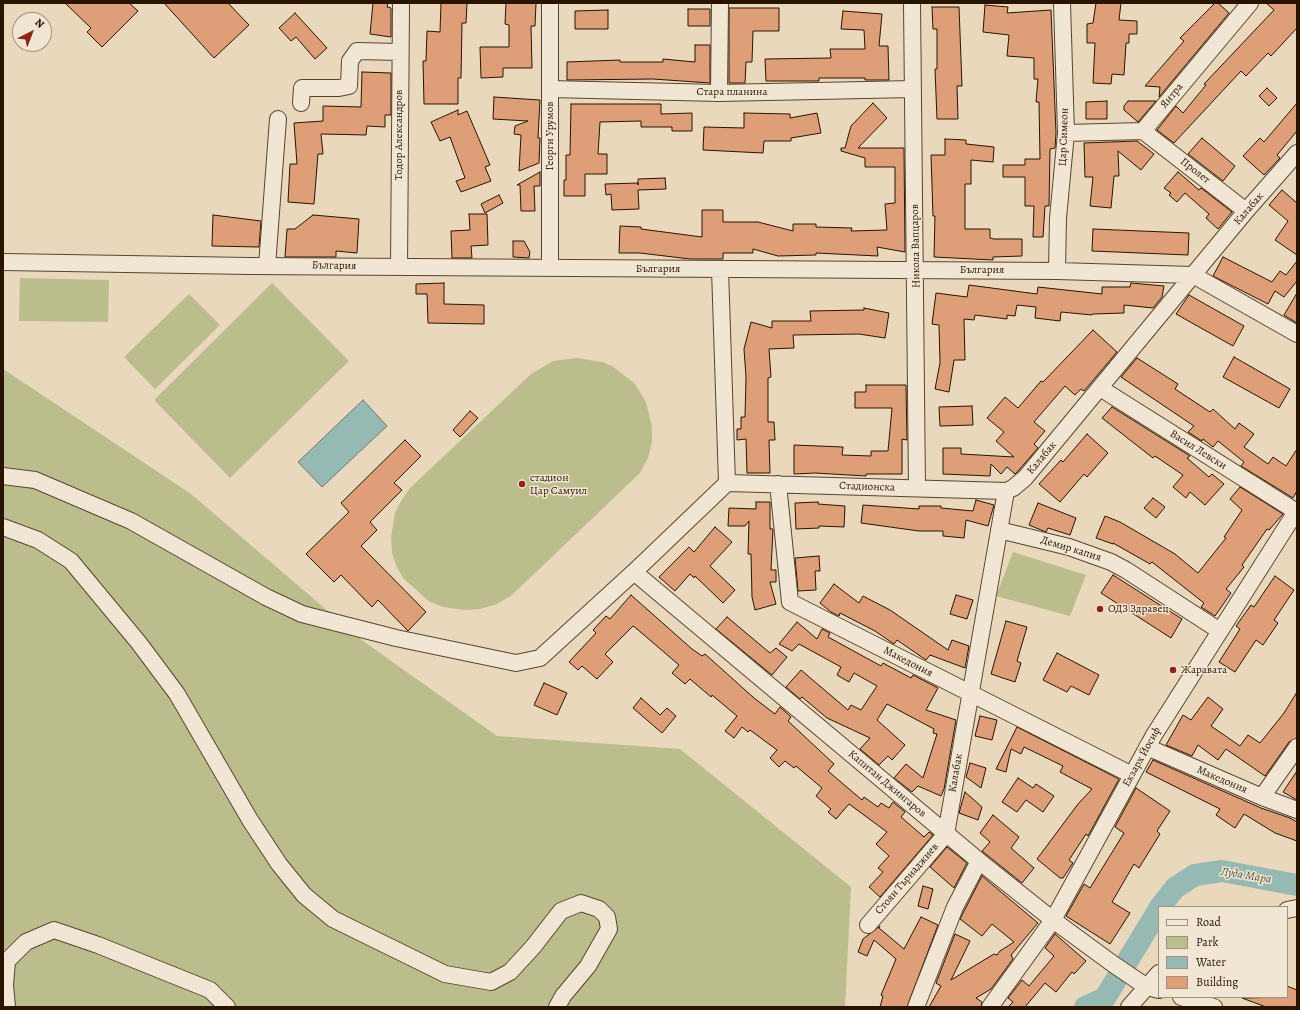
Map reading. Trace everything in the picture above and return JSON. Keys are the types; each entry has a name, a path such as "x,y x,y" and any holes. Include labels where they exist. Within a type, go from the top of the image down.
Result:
{"street":[{"name":"Тодор Александров","path":"399,267 401,3"},
{"name":"Георги Урумов","path":"550,3 550,268"},
{"path":"720,3 720,93"},
{"name":"Никола Вапцаров","path":"912,3 916,270 917,488"},
{"name":"Цар Симеон","path":"1057,271 1058,218 1066,133 1062,3"},
{"name":"Янтра","path":"1143,131 1250,3"},
{"path":"301,103 302,88 340,88 349,86 350,61 357,51 400,52"},
{"name":"Стара планина","path":"550,89 720,93 913,89"},
{"path":"267,266 278,119"},
{"path":"1066,133 1143,131"},
{"name":"Пролет","path":"1143,131 1246,211"},
{"name":"Калабак","path":"946,834 1006,491 1013,488 1025,478 1246,211 1297,153"},
{"name":"България","path":"3,262 267,266 1057,271 1193,275 1297,334"},
{"path":"3,476 35,480 132,521 266,597 302,614 396,638 516,663 540,658 634,572 727,483 720,269"},
{"name":"Васил Левски","path":"1100,388 1297,511"},
{"name":"Стадионска","path":"727,483 1006,491"},
{"name":"Македония","path":"778,484 790,602 1132,775"},
{"name":"Екзарх Йосиф","path":"990,1007 1053,920 1147,747 1297,511"},
{"path":"3,527 38,540 71,561 138,643 177,694 250,820 279,864 304,895 333,919 445,974 491,982 510,972 533,947 561,911 581,903 599,909 607,917 608,929 588,966 563,996 557,1007"},
{"name":"Демир капия","path":"999,530 1069,547 1111,562 1220,631"},
{"name":"Капитан Джингаров","path":"634,572 946,834 1053,920 1113,964 1147,985"},
{"name":"Македония","path":"1147,747 1262,797 1297,810"},
{"path":"1262,797 1297,747"},
{"name":"Стоян Търнаджиев","path":"868,925 946,834"},
{"path":"916,1007 955,907 980,861"},
{"path":"7,1007 5,985 7,961 26,942 54,930 98,945 210,990 226,1007"},
{"path":"1129,1007 1158,974"},
{"path":"1184,998 1214,1007"}],"green space":[{"path":"20,278 109,280 108,322 19,321"},
{"path":"272,283 349,361 230,478 154,400"},
{"path":"189,294 220,325 155,389 124,357"},
{"name":"стадион Цар Самуил","path":"577,358 602,362 612,366 634,383 646,402 652,426 652,442 648,458 640,473 512,595 497,604 480,609 465,610 443,607 430,602 404,579 397,568 392,553 391,537 395,513 401,501 410,488 531,374 553,361"},
{"path":"3,369 191,494 363,641 497,736 680,749 851,887 845,1007 3,1007"},
{"path":"1013,552 1086,575 1070,616 996,596"}],"water":[{"path":"363,400 387,426 322,487 298,462"}],"building":[{"path":"65,3 129,3 138,11 102,47 87,32 91,28"},
{"path":"164,3 228,3 249,25 214,58"},
{"path":"373,3 388,3 387,7 391,8 391,37 370,34"},
{"path":"441,3 467,3 466,23 462,23 461,78 458,78 458,104 424,104 423,61 426,61 427,31 440,32"},
{"path":"506,3 536,3 535,26 531,26 532,68 503,68 503,77 481,78 480,47 509,47 509,25 505,24"},
{"path":"1096,3 1121,3 1119,20 1137,21 1137,34 1129,34 1129,43 1126,43 1124,75 1112,74 1111,84 1093,83 1095,43 1087,43 1087,24 1093,23"},
{"path":"1215,3 1218,3 1229,13 1159,97 1160,87 1145,86 1184,41 1180,38"},
{"path":"1266,3 1297,3 1297,28 1271,56 1268,53 1246,76 1241,71 1174,143 1157,130 1176,106 1183,113 1206,85 1204,84 1274,10"},
{"path":"985,5 1008,7 1007,13 1051,10 1056,133 1055,148 1050,149 1049,206 1045,206 1043,237 1033,237 1034,206 1025,206 1025,177 1003,177 1003,165 1025,165 1025,159 1040,159 1039,102 1036,102 1038,79 1034,79 1034,58 1007,56 1009,35 983,32"},
{"path":"932,7 959,7 962,86 957,86 958,119 937,119 935,69 937,69 937,29 933,29"},
{"path":"729,8 779,8 779,31 753,31 752,62 746,62 745,83 729,83"},
{"path":"688,9 710,9 710,26 688,26"},
{"path":"608,10 608,29 575,29 575,11"},
{"path":"843,11 882,14 879,46 888,46 889,80 865,80 865,78 819,78 819,81 766,81 765,59 831,58 830,49 865,49 864,30 841,29"},
{"path":"295,13 327,48 315,59 296,37 291,41 279,28"},
{"path":"695,45 710,45 710,83 653,79 567,80 567,62 620,60 620,62 663,62 663,59 695,62"},
{"path":"362,72 391,73 391,115 385,115 385,127 367,126 366,135 321,134 323,154 318,154 314,204 288,202 290,164 297,164 294,123 323,121 323,106 361,107"},
{"path":"1267,88 1277,98 1269,106 1259,96"},
{"path":"494,97 540,100 538,138 540,138 539,163 519,171 521,135 514,134 515,126 528,121 493,119"},
{"path":"1107,101 1107,119 1086,119 1086,102"},
{"path":"1128,101 1156,101 1138,122 1124,110 1124,106"},
{"path":"873,103 887,118 858,148 904,148 905,252 877,247 878,256 816,253 816,255 778,256 753,249 753,253 723,253 723,259 690,259 640,253 619,253 620,226 641,227 641,229 702,237 702,210 723,210 723,222 758,222 793,231 793,224 816,224 816,227 852,228 851,231 887,230 885,204 895,203 895,167 865,167 865,158 841,151 841,148 845,148 851,126"},
{"path":"1297,103 1297,131 1277,155 1280,158 1264,175 1243,156 1260,138 1264,142"},
{"path":"571,104 661,104 661,114 692,113 692,131 672,131 672,127 641,127 641,121 600,122 598,154 607,154 607,174 585,174 585,196 564,196 564,180 566,180 566,155 570,155"},
{"path":"458,110 458,115 467,111 490,165 485,167 491,181 461,192 456,181 465,178 450,137 440,141 431,122"},
{"path":"744,113 790,114 790,118 817,113 821,133 791,138 791,141 764,141 763,153 703,150 704,127 744,128"},
{"path":"1202,138 1235,166 1223,181 1188,154"},
{"path":"945,139 966,140 966,144 994,147 993,162 971,160 971,184 965,184 965,229 990,229 990,238 994,239 1022,239 1022,256 993,257 993,260 934,257 935,216 933,216 931,155 945,155"},
{"path":"1137,141 1154,154 1141,170 1118,151 1119,176 1114,176 1111,208 1090,206 1093,177 1085,177 1084,143"},
{"path":"540,172 540,186 534,186 535,211 521,211 520,185 517,185"},
{"path":"1178,172 1199,190 1201,188 1232,212 1218,229 1206,218 1209,214 1185,193 1177,202 1169,195 1171,193 1164,188"},
{"path":"665,178 666,189 638,190 639,209 612,210 611,194 606,195 605,184 638,183 638,179"},
{"path":"1282,190 1297,203 1297,255 1275,240 1288,221 1269,205"},
{"path":"499,195 503,203 485,213 481,204"},
{"path":"469,214 487,214 488,245 471,246 472,258 452,258 451,231 470,230"},
{"path":"213,215 261,221 259,247 212,246"},
{"path":"313,215 359,219 357,253 336,251 336,257 285,257 287,229 295,229"},
{"path":"1093,229 1189,233 1188,255 1092,251"},
{"path":"513,241 524,241 530,252 529,258 513,257"},
{"path":"1223,257 1272,282 1280,271 1286,275 1297,261 1297,281 1284,297 1275,291 1268,304 1213,276"},
{"path":"444,283 444,304 484,305 484,324 428,323 427,294 416,294 416,284"},
{"path":"1131,283 1164,286 1162,297 1153,308 1124,305 1124,313 1092,315 1061,312 1060,321 1035,318 1036,307 1017,305 1015,316 1007,315 1007,319 975,315 974,320 964,319 965,360 954,360 949,392 935,389 940,363 939,325 932,324 936,293 967,297 969,285 1037,294 1038,287 1102,294 1102,287 1130,287"},
{"path":"1297,293 1297,323 1284,315"},
{"path":"1189,295 1244,326 1233,346 1176,314"},
{"path":"864,308 889,313 885,338 859,334 793,335 794,348 769,349 771,377 768,378 768,422 774,422 775,440 769,440 770,473 747,473 746,439 737,440 737,429 741,429 741,417 745,417 746,377 744,349 751,322 772,328 772,321 811,321 810,311 864,310"},
{"path":"1093,330 1117,352 1084,391 1081,389 1075,395 1065,386 1034,422 1045,431 1034,444 1038,448 1015,474 1007,467 1001,474 991,464 990,476 943,474 943,448 961,448 961,454 1014,457 996,441 1004,432 987,418 1005,397 1018,408 1041,381 1043,382"},
{"path":"1234,357 1290,389 1279,408 1223,377"},
{"path":"1137,358 1178,384 1175,389 1210,412 1213,409 1235,429 1239,423 1254,434 1244,447 1268,464 1273,457 1286,466 1297,449 1297,491 1293,498 1241,466 1244,462 1218,441 1213,447 1203,439 1202,441 1188,432 1194,426 1121,377"},
{"path":"866,385 906,385 907,440 902,439 902,474 866,474 866,476 815,473 794,474 794,445 843,447 842,455 871,456 871,451 888,451 892,408 855,408 855,392 866,392"},
{"path":"972,406 973,425 940,426 939,407"},
{"path":"1112,407 1190,456 1187,458 1209,477 1212,474 1224,484 1205,505 1190,492 1186,498 1173,487 1183,475 1155,456 1153,458 1102,418"},
{"path":"470,411 478,418 460,437 453,430"},
{"path":"1087,434 1108,453 1087,477 1084,474 1060,502 1039,484 1061,460 1063,462"},
{"path":"405,440 421,456 394,483 402,490 370,522 377,530 361,546 426,612 408,631 378,600 372,607 341,575 334,582 306,554 349,512 341,503"},
{"path":"1240,487 1283,514 1269,530 1267,529 1242,565 1244,567 1226,589 1231,593 1215,616 1201,607 1204,603 1152,562 1150,564 1113,543 1096,538 1105,516 1120,522 1175,554 1198,573 1226,538 1224,537 1242,510 1230,499"},
{"path":"1153,498 1165,507 1156,518 1144,508"},
{"path":"976,500 994,505 988,526 966,520 964,538 943,536 943,531 919,531 861,523 863,505 919,509 919,506 941,506 941,508 973,511"},
{"path":"756,502 770,502 770,529 773,529 771,570 776,570 776,582 770,582 776,604 755,610 752,597 751,554 748,554 749,521 745,526 728,526 729,508 756,509"},
{"path":"818,502 818,504 845,506 844,527 819,526 819,528 796,529 795,503"},
{"path":"1038,503 1076,518 1070,535 1048,528 1046,532 1029,525"},
{"path":"715,527 732,542 710,566 735,590 723,603 695,576 694,578 690,574 675,591 659,577 689,547 694,552"},
{"path":"819,556 820,571 815,571 816,590 798,591 795,558"},
{"path":"1113,575 1182,619 1171,638 1101,593"},
{"path":"1275,576 1294,590 1274,620 1278,623 1263,645 1256,640 1235,672 1219,662 1240,629 1236,626 1251,605 1254,607"},
{"path":"834,584 859,603 863,596 890,610 948,650 952,640 969,646 965,668 930,655 926,660 897,640 894,644 875,631 840,613 839,616 831,612 820,603"},
{"path":"631,595 692,649 702,656 705,654 754,698 775,714 780,707 791,717 788,721 834,764 828,771 862,800 864,797 878,807 881,803 889,808 893,802 905,812 901,817 924,837 929,832 933,835 880,897 869,887 883,872 878,868 889,856 876,844 887,832 849,804 836,819 828,812 831,809 816,796 822,788 796,766 794,768 785,761 779,767 770,758 777,750 750,730 748,732 742,727 734,738 725,731 737,716 690,679 685,684 672,673 679,665 637,629 633,626 605,654 613,662 597,679 582,666 578,670 569,662 596,633 593,630 606,616 610,619"},
{"path":"956,595 973,600 967,619 950,614"},
{"path":"727,617 770,653 776,648 787,657 772,675 716,629"},
{"path":"1006,621 1027,627 1017,661 1021,663 1015,682 991,674"},
{"path":"797,622 817,639 822,629 830,633 828,637 881,666 883,663 911,678 913,675 938,688 926,710 956,720 944,789 941,796 918,786 912,792 894,778 906,764 923,778 937,734 933,733 934,729 887,704 877,720 905,745 892,760 888,756 879,765 860,749 870,738 827,718 802,697 800,699 786,687 801,670 848,710 851,705 861,710 877,686 854,673 849,682 837,675 841,667 799,644 792,651 779,644"},
{"path":"1057,653 1099,675 1089,695 1071,686 1067,692 1043,680"},
{"path":"544,683 567,693 557,715 534,705"},
{"path":"1297,692 1297,738 1289,742 1265,776 1226,749 1218,760 1198,745 1192,756 1166,745 1183,715 1191,720 1208,697 1223,709 1211,726 1240,746 1248,735 1260,743 1284,713"},
{"path":"641,698 660,715 667,708 676,716 662,733 633,708"},
{"path":"980,716 997,720 992,740 975,736"},
{"path":"1017,727 1119,779 1088,836 1086,834 1069,860 1073,863 1063,878 1060,878 1037,859 1078,804 1092,789 1060,772 1063,766 1024,747 1021,754 1011,749 1006,772 996,769"},
{"path":"1153,760 1261,808 1290,818 1297,822 1297,841 1275,833 1244,814 1235,828 1216,815 1220,809 1146,772"},
{"path":"970,763 986,768 981,788 966,777"},
{"path":"1297,771 1297,800 1283,792"},
{"path":"1018,778 1033,788 1036,784 1054,796 1043,812 1026,800 1017,812 1002,802"},
{"path":"1136,788 1170,811 1157,831 1160,834 1139,868 1134,864 1112,902 1130,913 1110,944 1066,916 1084,884 1090,888 1124,833 1115,827"},
{"path":"965,792 982,807 978,820 959,813"},
{"path":"993,815 1019,837 1011,848 1034,868 1022,883 982,851 990,842 980,833"},
{"path":"947,847 967,863 954,888 930,867"},
{"path":"982,876 1038,923 1011,955 1013,959 991,989 976,998 982,1002 981,1007 929,1007 941,986 936,983 955,934 970,941 951,980 994,954 997,955 1000,951 1014,942 992,924 982,936 960,919"},
{"path":"923,886 933,889 928,909 918,906"},
{"path":"921,917 938,925 907,1007 880,1007 883,996 881,995 896,959 874,940 867,956 858,952 863,939 880,926 879,928 904,949"},
{"path":"1055,934 1086,961 1074,974 1072,972 1056,992 1045,983 1025,1007 1008,1007 1013,1002 1008,998 1022,980 1029,986 1054,956 1045,948"},
{"path":"1288,986 1297,990 1297,1007 1266,1007 1242,998 1288,998"}],"waterway":[{"name":"Луда Мара","path":"1161,906 1175,888 1195,875 1222,871 1297,885"},
{"name":"Луда Мара","path":"1085,1007 1105,998 1158,911"}],"place":[{"name":"стадион Цар Самуил","path":"522,484"},
{"name":"ОДЗ Здравец","path":"1100,609"},
{"name":"Жаравата","path":"1173,670"}]}
